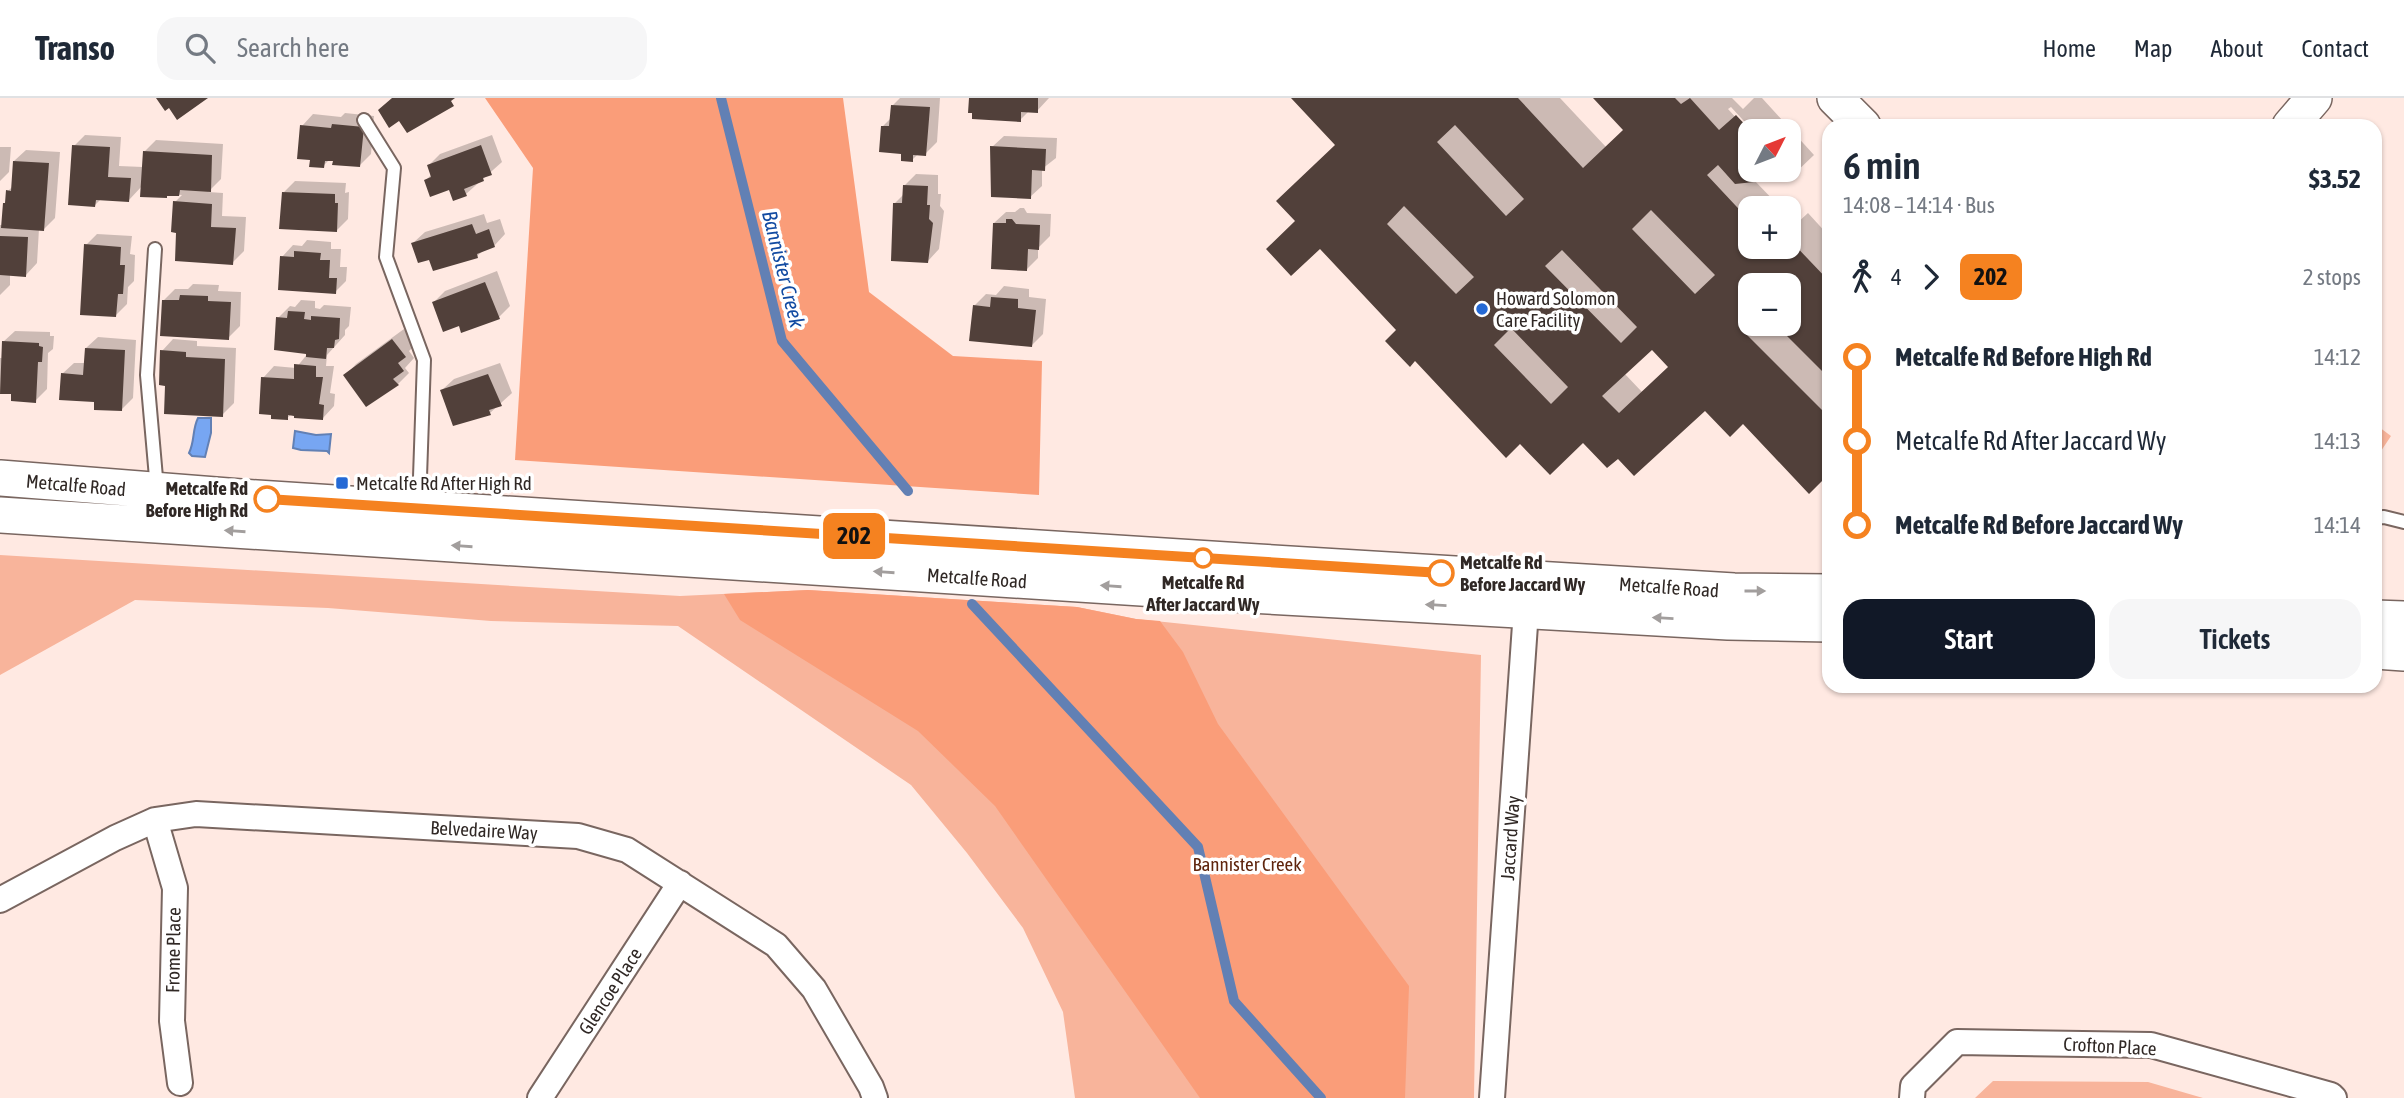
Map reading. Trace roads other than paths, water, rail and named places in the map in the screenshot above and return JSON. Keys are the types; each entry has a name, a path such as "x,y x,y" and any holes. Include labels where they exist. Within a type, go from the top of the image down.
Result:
{"main road":[{"path":"1835,98 1856,119"},
{"path":"2296,119 2314,98"},
{"name":"Metcalfe Road","path":"0,478 1527,594 1727,622 1822,624"},
{"name":"Metcalfe Road","path":"0,515 1264,596 1822,592"},
{"path":"2382,618 2404,620"},
{"path":"2382,651 2404,653"}],"street":[{"name":"Jaccard Way","path":"1492,1098 1527,594"},
{"name":"Belvedaire Way","path":"0,900 115,838 155,820 196,814 579,836 627,850 776,945 814,989 875,1098"},
{"name":"Frome Place","path":"155,820 175,888 172,1021 180,1083"},
{"name":"Glencoe Place","path":"540,1098 680,883"},
{"name":"Crofton Place","path":"1912,1098 1913,1086 1956,1042 2151,1045 2331,1097"}],"lane":[{"path":"364,120 394,168 386,257 424,360 419,509"},
{"path":"155,249 147,375 157,491"},
{"path":"2382,517 2404,522"}],"water":[{"path":"198,418 211,418 211,433 205,457 192,456 189,453"},
{"path":"295,431 316,435 331,434 329,453 293,448"}],"waterway":[{"name":"Bannister Creek","path":"721,98 782,341 908,491"},
{"name":"Bannister Creek","path":"972,604 1198,847 1234,1001 1321,1098"}],"place":[{"name":"Howard Solomon Care Facility","path":"1482,309"},
{"name":"Metcalfe Rd After High Rd","path":"342,483"},
{"name":"Metcalfe Rd Before High Rd","path":"267,499"},
{"name":"Metcalfe Rd After Jaccard Wy","path":"1203,558"},
{"name":"Metcalfe Rd Before Jaccard Wy","path":"1441,573"}]}
